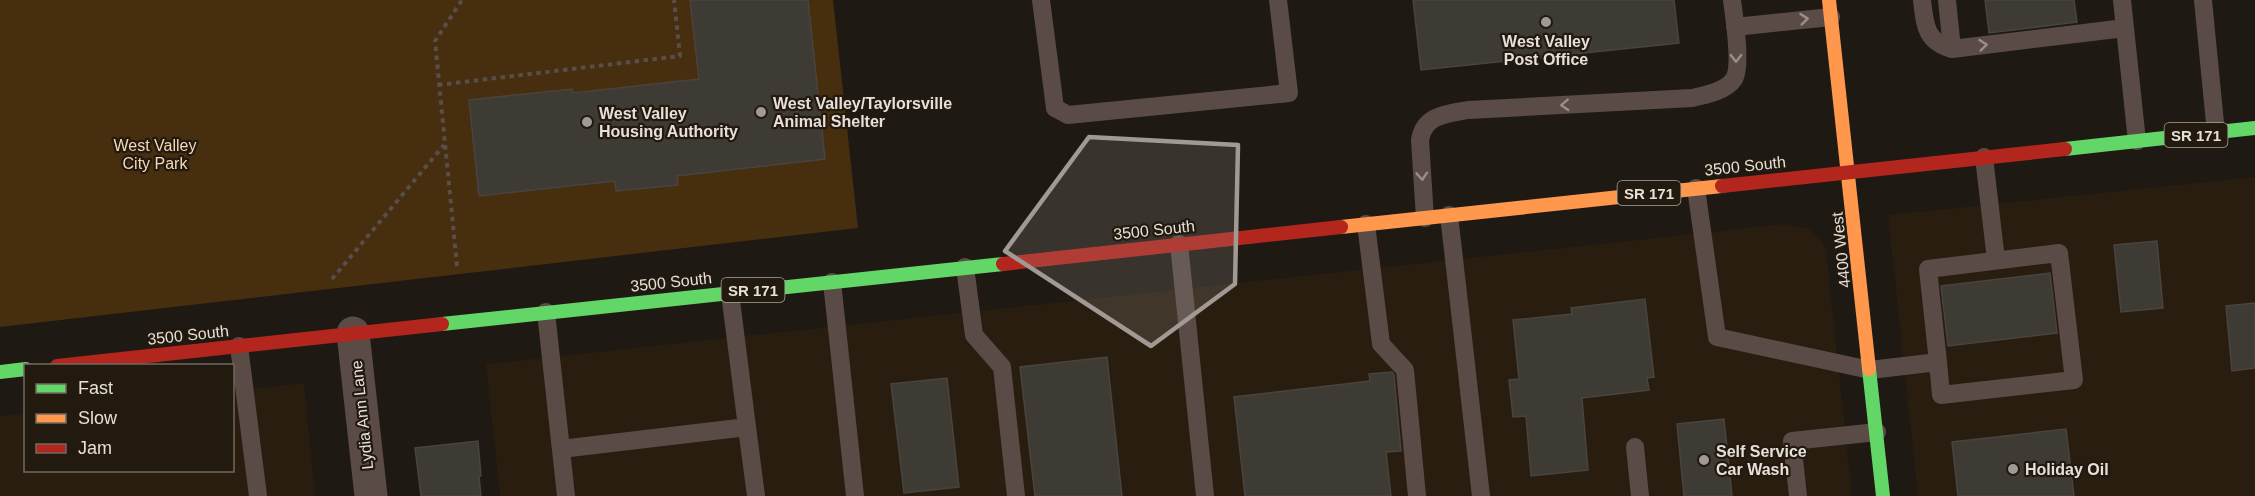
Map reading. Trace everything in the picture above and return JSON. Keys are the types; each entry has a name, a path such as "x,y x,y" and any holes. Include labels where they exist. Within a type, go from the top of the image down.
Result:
{"main road":[{"name":"4400 West","path":"1830,8 1850,171 1883,496"},
{"name":"3500 South","path":"75,364 2255,128"},
{"path":"0,372 24,369"}],"street":[{"name":"Lydia Ann Lane","path":"354,333 371,496"}],"lane":[{"path":"1041,0 1055,108 1068,115 1289,93 1278,0"},
{"path":"1425,218 1420,140 1422,130 1427,123 1449,113 1468,110 1692,98 1711,94 1733,80 1736,72 1732,0"},
{"path":"1922,0 1926,28 1931,38 1952,49 2125,28"},
{"path":"1947,0 1952,49"},
{"path":"2122,0 2137,141"},
{"path":"2203,0 2216,133"},
{"path":"1735,27 1830,8"},
{"path":"1984,158 1996,260"},
{"path":"1696,188 1717,337 1870,370 1938,362"},
{"path":"1449,215 1481,496"},
{"path":"1366,224 1381,344 1405,370 1418,496"},
{"path":"1179,244 1205,496"},
{"path":"2059,253 2074,380 1941,395 1938,362 1928,269 2059,253"},
{"path":"965,267 974,335 1002,367 1016,496"},
{"path":"832,282 855,496"},
{"path":"730,292 756,496"},
{"path":"546,312 566,496"},
{"path":"239,346 258,496"},
{"path":"561,449 747,427"},
{"path":"1798,496 1792,441 1876,432"},
{"path":"1635,447 1640,496"}],"path":[{"path":"457,266 435,41 462,0"},
{"path":"438,85 680,56 674,0"},
{"path":"332,279 444,145"}],"highlighted area":[{"path":"1089,137 1238,145 1235,284 1151,346 1005,251"}],"shaded area":[{"path":"2255,177 2255,496 1918,496 1888,215"},
{"path":"1785,224 1809,229 1819,238 1826,250 1852,496 500,496 486,364"},
{"path":"304,383 315,496 0,496 0,416 24,413 24,472 234,472 234,391"}],"green space":[{"name":"West Valley City Park","path":"0,0 833,0 858,228 0,327"}],"building":[{"path":"690,0 808,0 825,159 677,176 678,185 616,191 615,181 479,196 469,100 572,89 573,93 699,79"},
{"name":"West Valley Post Office","path":"1413,0 1674,0 1679,43 1421,70"},
{"path":"1985,0 2074,0 2077,22 1989,33"},
{"path":"2157,241 2163,308 2121,312 2114,245"},
{"path":"2050,273 2057,333 1948,346 1941,286"},
{"path":"1645,299 1654,377 1647,378 1649,390 1582,398 1588,470 1531,476 1526,416 1513,417 1509,380 1519,379 1513,320 1572,314 1571,308"},
{"path":"2255,303 2255,368 2232,371 2226,306"},
{"path":"1107,357 1122,496 1035,496 1020,367"},
{"path":"1392,372 1401,451 1386,452 1391,496 1245,496 1234,397 1370,381 1369,374"},
{"path":"947,378 959,487 904,493 891,384"},
{"name":"Self Service Car Wash","path":"1724,419 1732,496 1684,496 1677,424"},
{"name":"Holiday Oil","path":"2066,429 2074,496 1958,496 1952,442"},
{"path":"478,441 481,496 421,496 415,448"}],"traffic: fast":[{"path":"2065,149 2255,128"},
{"path":"442,324 1003,264"},
{"path":"0,372 24,369"},
{"path":"1869,369 1883,496"}],"traffic: slow":[{"path":"1829,0 1869,369"},
{"path":"1341,227 1722,186"}],"traffic: jam":[{"path":"1722,186 2065,149"},
{"path":"1003,264 1341,227"},
{"path":"75,364 442,324"}],"place":[{"name":"West Valley Post Office","path":"1546,22"},
{"name":"West Valley/Taylorsville Animal Shelter","path":"761,112"},
{"name":"West Valley Housing Authority","path":"587,122"},
{"name":"Self Service Car Wash","path":"1704,460"},
{"name":"Holiday Oil","path":"2013,469"}]}
